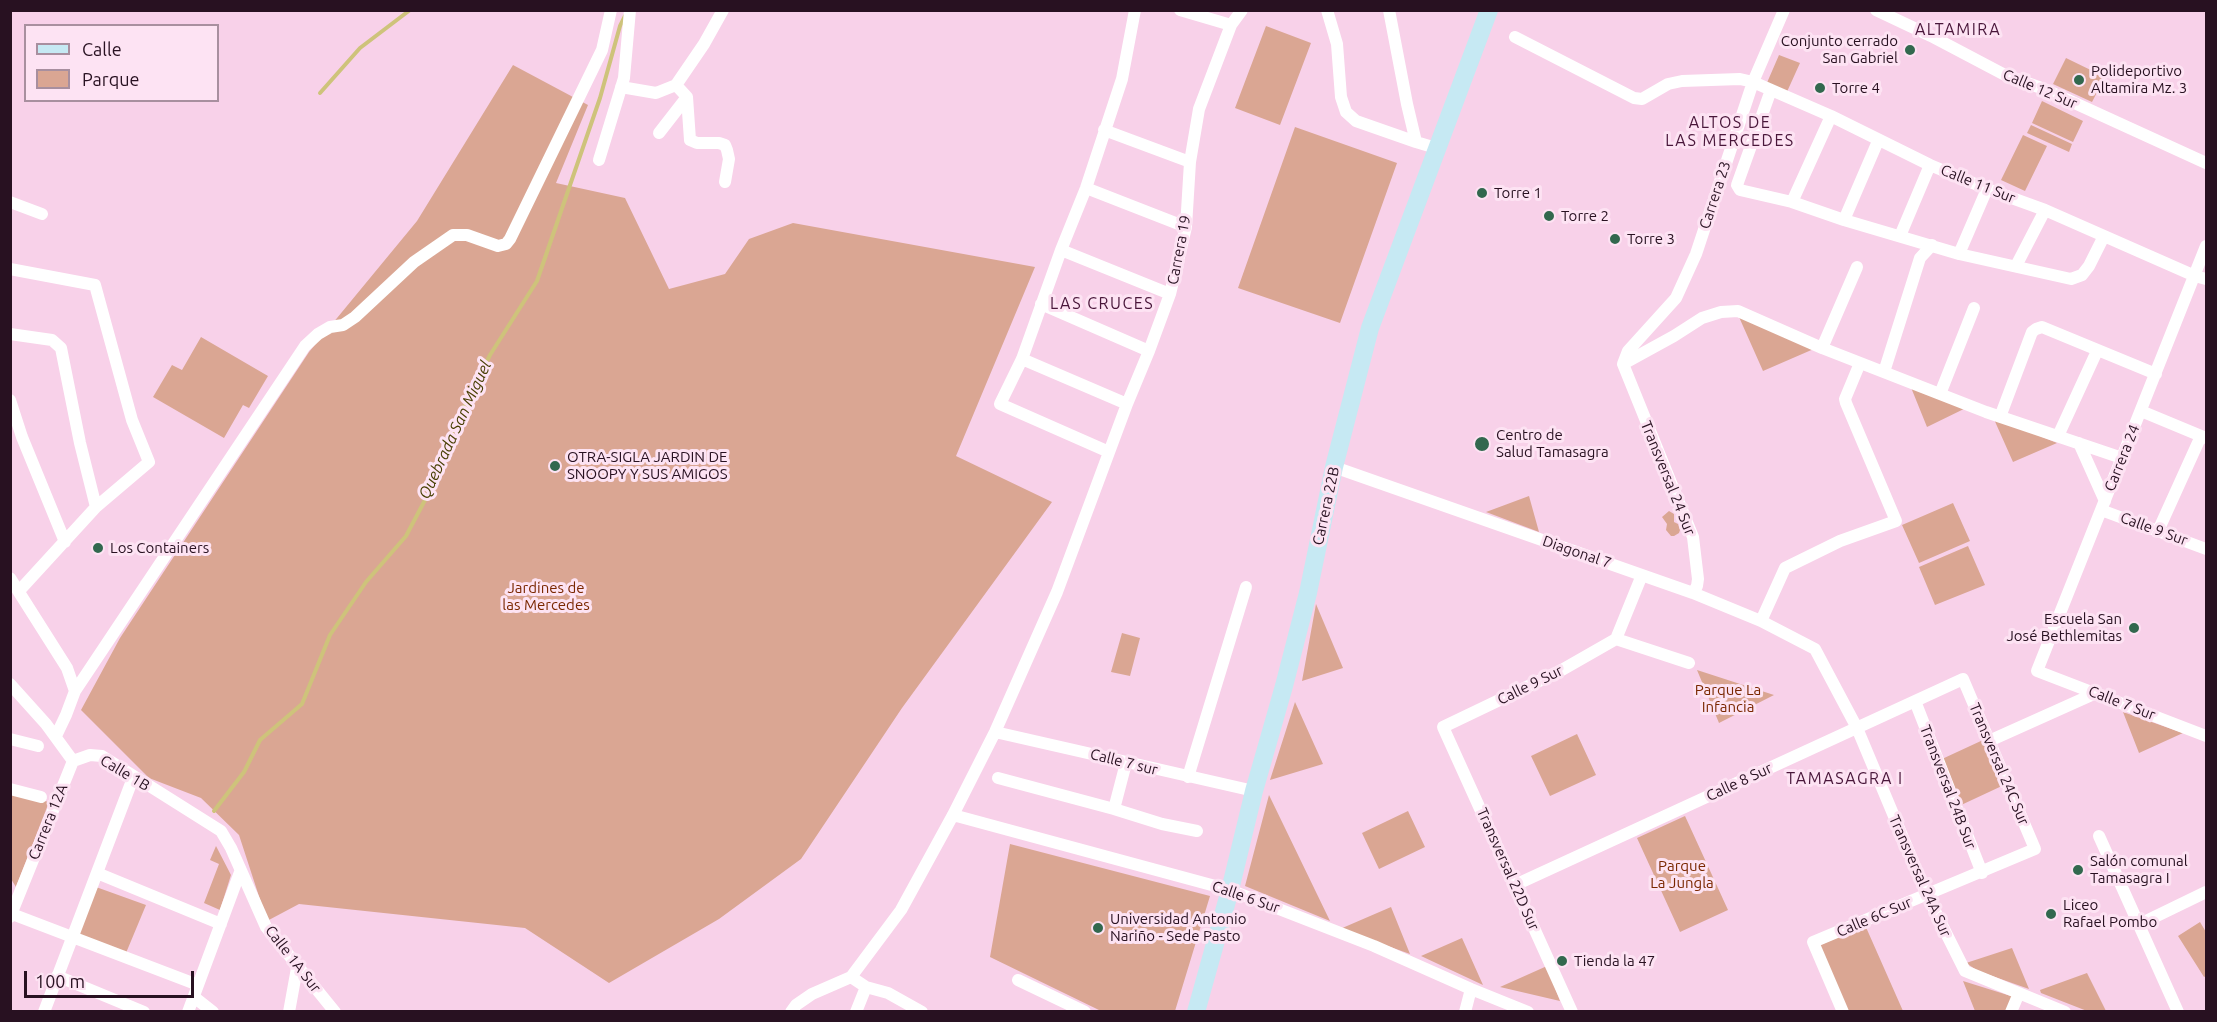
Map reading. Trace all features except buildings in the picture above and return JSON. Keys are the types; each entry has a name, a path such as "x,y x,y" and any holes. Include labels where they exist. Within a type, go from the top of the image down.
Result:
{"street":[{"path":"56,736 75,691 305,346 330,327 344,325 355,317 414,262 453,235 467,235 498,246 506,244 510,239 602,50 612,10"},
{"path":"599,160 624,78 630,10"},
{"path":"621,87 656,93 676,85 704,44 723,10"},
{"path":"1109,452 1000,404 1022,358 1086,188 1122,79 1135,10"},
{"path":"1180,10 1231,25"},
{"name":"Carrera 19","path":"850,977 901,910 953,815 995,732 1057,592 1126,404 1170,294 1186,228 1190,162 1199,109 1231,25 1242,10"},
{"path":"1327,10 1337,44 1341,97 1346,112 1356,121 1436,148"},
{"path":"1389,10 1416,142"},
{"name":"Carrera 22B","path":"1196,1011 1308,593 1334,467 1370,328 1489,10"},
{"name":"Carrera 23","path":"1623,364 1628,351 1676,298 1696,254 1753,82 1784,10"},
{"name":"Calle 12 Sur","path":"1876,10 2005,75 2044,89 2206,163"},
{"name":"Calle 11 Sur","path":"1515,37 1634,98 1642,99 1668,84 1682,81 1740,79 1753,82 1831,116 1930,165 2045,210 2201,277"},
{"path":"676,85 687,97 690,140 697,143 724,145 727,150 729,159 725,182"},
{"path":"1771,90 1737,185 1740,190 1792,202 1959,254 2071,279 2082,275 2089,266 2104,236"},
{"path":"659,133 687,97"},
{"path":"1792,202 1831,116"},
{"path":"1104,130 1190,162"},
{"path":"1844,220 1878,141"},
{"path":"1900,236 1930,165"},
{"path":"1086,188 1186,228"},
{"path":"1959,254 1987,189"},
{"path":"10,202 42,214"},
{"path":"2016,266 2045,210"},
{"path":"1884,372 1920,258 1932,245"},
{"name":"Carrera 24","path":"2037,671 2156,374 2201,277 2206,246"},
{"path":"1061,250 1170,294"},
{"path":"1822,348 1857,267"},
{"path":"10,269 95,285 132,420 149,462 96,507 19,591"},
{"path":"1041,304 1149,351"},
{"path":"1940,394 1974,309"},
{"path":"1623,364 1702,318 1721,312 1738,311 1822,348 2000,417 2122,458"},
{"path":"2000,417 2032,332 2042,327 2156,374"},
{"path":"10,334 52,340 61,348 80,443 96,507"},
{"path":"2058,436 2097,351"},
{"path":"1022,358 1126,404"},
{"path":"1761,621 1785,568 1840,542 1896,521 1846,404 1845,399 1860,363"},
{"name":"Transversal 24 Sur","path":"1623,364 1693,537 1698,579 1693,593"},
{"path":"10,400 22,437 65,542"},
{"path":"2141,411 2204,437 2158,531"},
{"path":"2079,443 2103,505"},
{"name":"Diagonal 7","path":"1334,467 1693,593 1761,621 1815,649"},
{"name":"Calle 9 Sur","path":"2103,505 2158,531 2206,549"},
{"path":"1642,574 1616,639 1689,663"},
{"path":"10,578 67,668 75,691"},
{"path":"1188,777 1246,587"},
{"name":"Calle 9 Sur","path":"1443,727 1560,671 1616,639"},
{"name":"Transversal 24A Sur","path":"1815,649 1857,728 1927,895 1965,971 2065,1011"},
{"name":"Calle 7 Sur","path":"2037,671 2206,736"},
{"name":"Calle 8 Sur","path":"1515,885 1963,679"},
{"name":"Transversal 24C Sur","path":"1963,679 2035,849"},
{"path":"10,684 56,736 73,761"},
{"path":"1989,741 2096,693"},
{"name":"Transversal 24B Sur","path":"1915,701 1982,873"},
{"name":"Transversal 22D Sur","path":"1443,727 1572,1011"},
{"name":"Calle 7 sur","path":"995,732 1254,791"},
{"path":"10,739 38,746"},
{"name":"Calle 1B","path":"73,761 90,755 102,756 133,778 205,820 221,831 231,848 240,872"},
{"name":"Carrera 12A","path":"11,915 14,895 73,761"},
{"path":"1114,809 1126,763"},
{"path":"44,1011 133,778"},
{"path":"998,778 1162,824 1197,831"},
{"path":"10,789 41,796"},
{"name":"Calle 6 Sur","path":"953,815 1230,890 1374,946 1471,989 1528,1011"},
{"path":"2099,836 2178,1011"},
{"name":"Calle 6C Sur","path":"1843,1011 1813,942 2035,849"},
{"path":"188,1011 240,872"},
{"name":"Calle 1A Sur","path":"240,872 266,927 297,968 335,1011"},
{"path":"97,873 221,924"},
{"path":"2138,925 2206,892"},
{"path":"11,915 72,937 196,991 213,1011"},
{"path":"289,1011 297,968"},
{"path":"57,976 144,1011"},
{"path":"791,1011 812,994 850,977 866,987 888,993 907,1007 922,1011"},
{"path":"1018,980 1085,1011"},
{"path":"856,1011 866,987"},
{"path":"1465,1011 1471,989"},
{"path":"2011,1011 2019,993"}],"green space":[{"path":"1266,26 1311,43 1280,125 1235,108"},
{"path":"1779,55 1800,63 1786,94 1766,85"},
{"name":"Polideportivo Altamira Mz. 3","path":"2066,58 2105,77 2092,102 2053,84"},
{"name":"Jardines de las Mercedes","path":"513,65 588,105 556,183 625,198 669,289 725,274 749,239 793,223 1035,267 956,456 1052,502 902,708 801,859 719,919 609,983 525,928 299,904 267,921 239,835 201,798 149,778 81,710 120,638 309,352 417,221"},
{"path":"2042,101 2083,121 2073,142 2032,123"},
{"path":"2031,125 2072,144 2069,152 2027,133"},
{"path":"1295,127 1397,163 1340,323 1238,288"},
{"path":"2023,135 2047,146 2025,191 2001,180"},
{"path":"1739,317 1816,348 1763,371"},
{"path":"201,337 268,376 249,408 243,405 224,438 153,397 172,365 182,370"},
{"path":"1910,385 1970,406 1927,427"},
{"path":"1993,417 2057,443 2013,462"},
{"path":"1529,496 1539,532 1486,512"},
{"path":"1953,503 1970,541 1919,563 1902,525"},
{"path":"1669,511 1674,514 1674,522 1678,524 1680,530 1674,536 1666,530 1667,524 1662,517"},
{"path":"1968,546 1985,585 1935,605 1919,567"},
{"path":"1316,604 1343,668 1302,681"},
{"path":"1122,633 1140,638 1130,676 1111,672"},
{"name":"Parque La Infancia","path":"1697,670 1774,695 1719,723"},
{"path":"1295,702 1323,764 1270,780"},
{"path":"2123,712 2183,733 2139,753"},
{"path":"1577,734 1596,775 1550,796 1531,756"},
{"path":"1983,740 2004,785 1959,806 1942,759"},
{"path":"10,793 49,802 16,887 11,879"},
{"path":"1269,795 1330,921 1245,886"},
{"path":"1408,811 1425,847 1379,869 1362,833"},
{"name":"Parque La Jungla","path":"1685,816 1728,910 1680,932 1637,838"},
{"name":"Universidad Antonio Nariño - Sede Pasto","path":"1010,844 1210,896 1175,1011 1101,1011 990,957"},
{"path":"216,846 231,875 220,910 204,903 219,864 210,860"},
{"path":"96,887 146,905 126,953 78,935"},
{"path":"1391,907 1410,954 1340,929"},
{"path":"2200,922 2206,932 2206,976 2204,977 2178,936"},
{"path":"1865,925 1903,1011 1847,1011 1818,946"},
{"path":"1462,938 1483,985 1421,956"},
{"path":"2012,948 2029,989 1978,971 1966,963"},
{"path":"1547,966 1560,1001 1500,987"},
{"path":"2087,973 2106,1011 2087,1011 2041,993 2040,990"},
{"path":"1963,981 2014,997 2006,1011 1975,1011"}],"waterway":[{"path":"320,93 360,48 410,10"},
{"name":"Quebrada San Miguel","path":"214,811 244,772 260,740 302,704 330,635 366,582 406,536 434,483 452,432 490,355 537,281 600,98 620,26 625,16"}],"place":[{"name":"Conjunto cerrado San Gabriel","path":"1910,50"},
{"name":"Polideportivo Altamira Mz. 3","path":"2079,80"},
{"name":"Torre 4","path":"1820,88"},
{"name":"Torre 1","path":"1482,193"},
{"name":"Torre 2","path":"1549,216"},
{"name":"Torre 3","path":"1615,239"},
{"name":"Centro de Salud Tamasagra","path":"1482,444"},
{"name":"OTRA-SIGLA JARDIN DE SNOOPY Y SUS AMIGOS","path":"555,466"},
{"name":"Los Containers","path":"98,548"},
{"name":"Escuela San José Bethlemitas","path":"2134,628"},
{"name":"Salón comunal Tamasagra I","path":"2078,870"},
{"name":"Liceo Rafael Pombo","path":"2051,914"},
{"name":"Universidad Antonio Nariño - Sede Pasto","path":"1098,928"},
{"name":"Tienda la 47","path":"1562,961"}],"district":[{"name":"ALTAMIRA","path":"1958,30"},
{"name":"ALTOS DE LAS MERCEDES","path":"1730,132"},
{"name":"LAS CRUCES","path":"1102,304"},
{"name":"TAMASAGRA I","path":"1845,779"}]}
